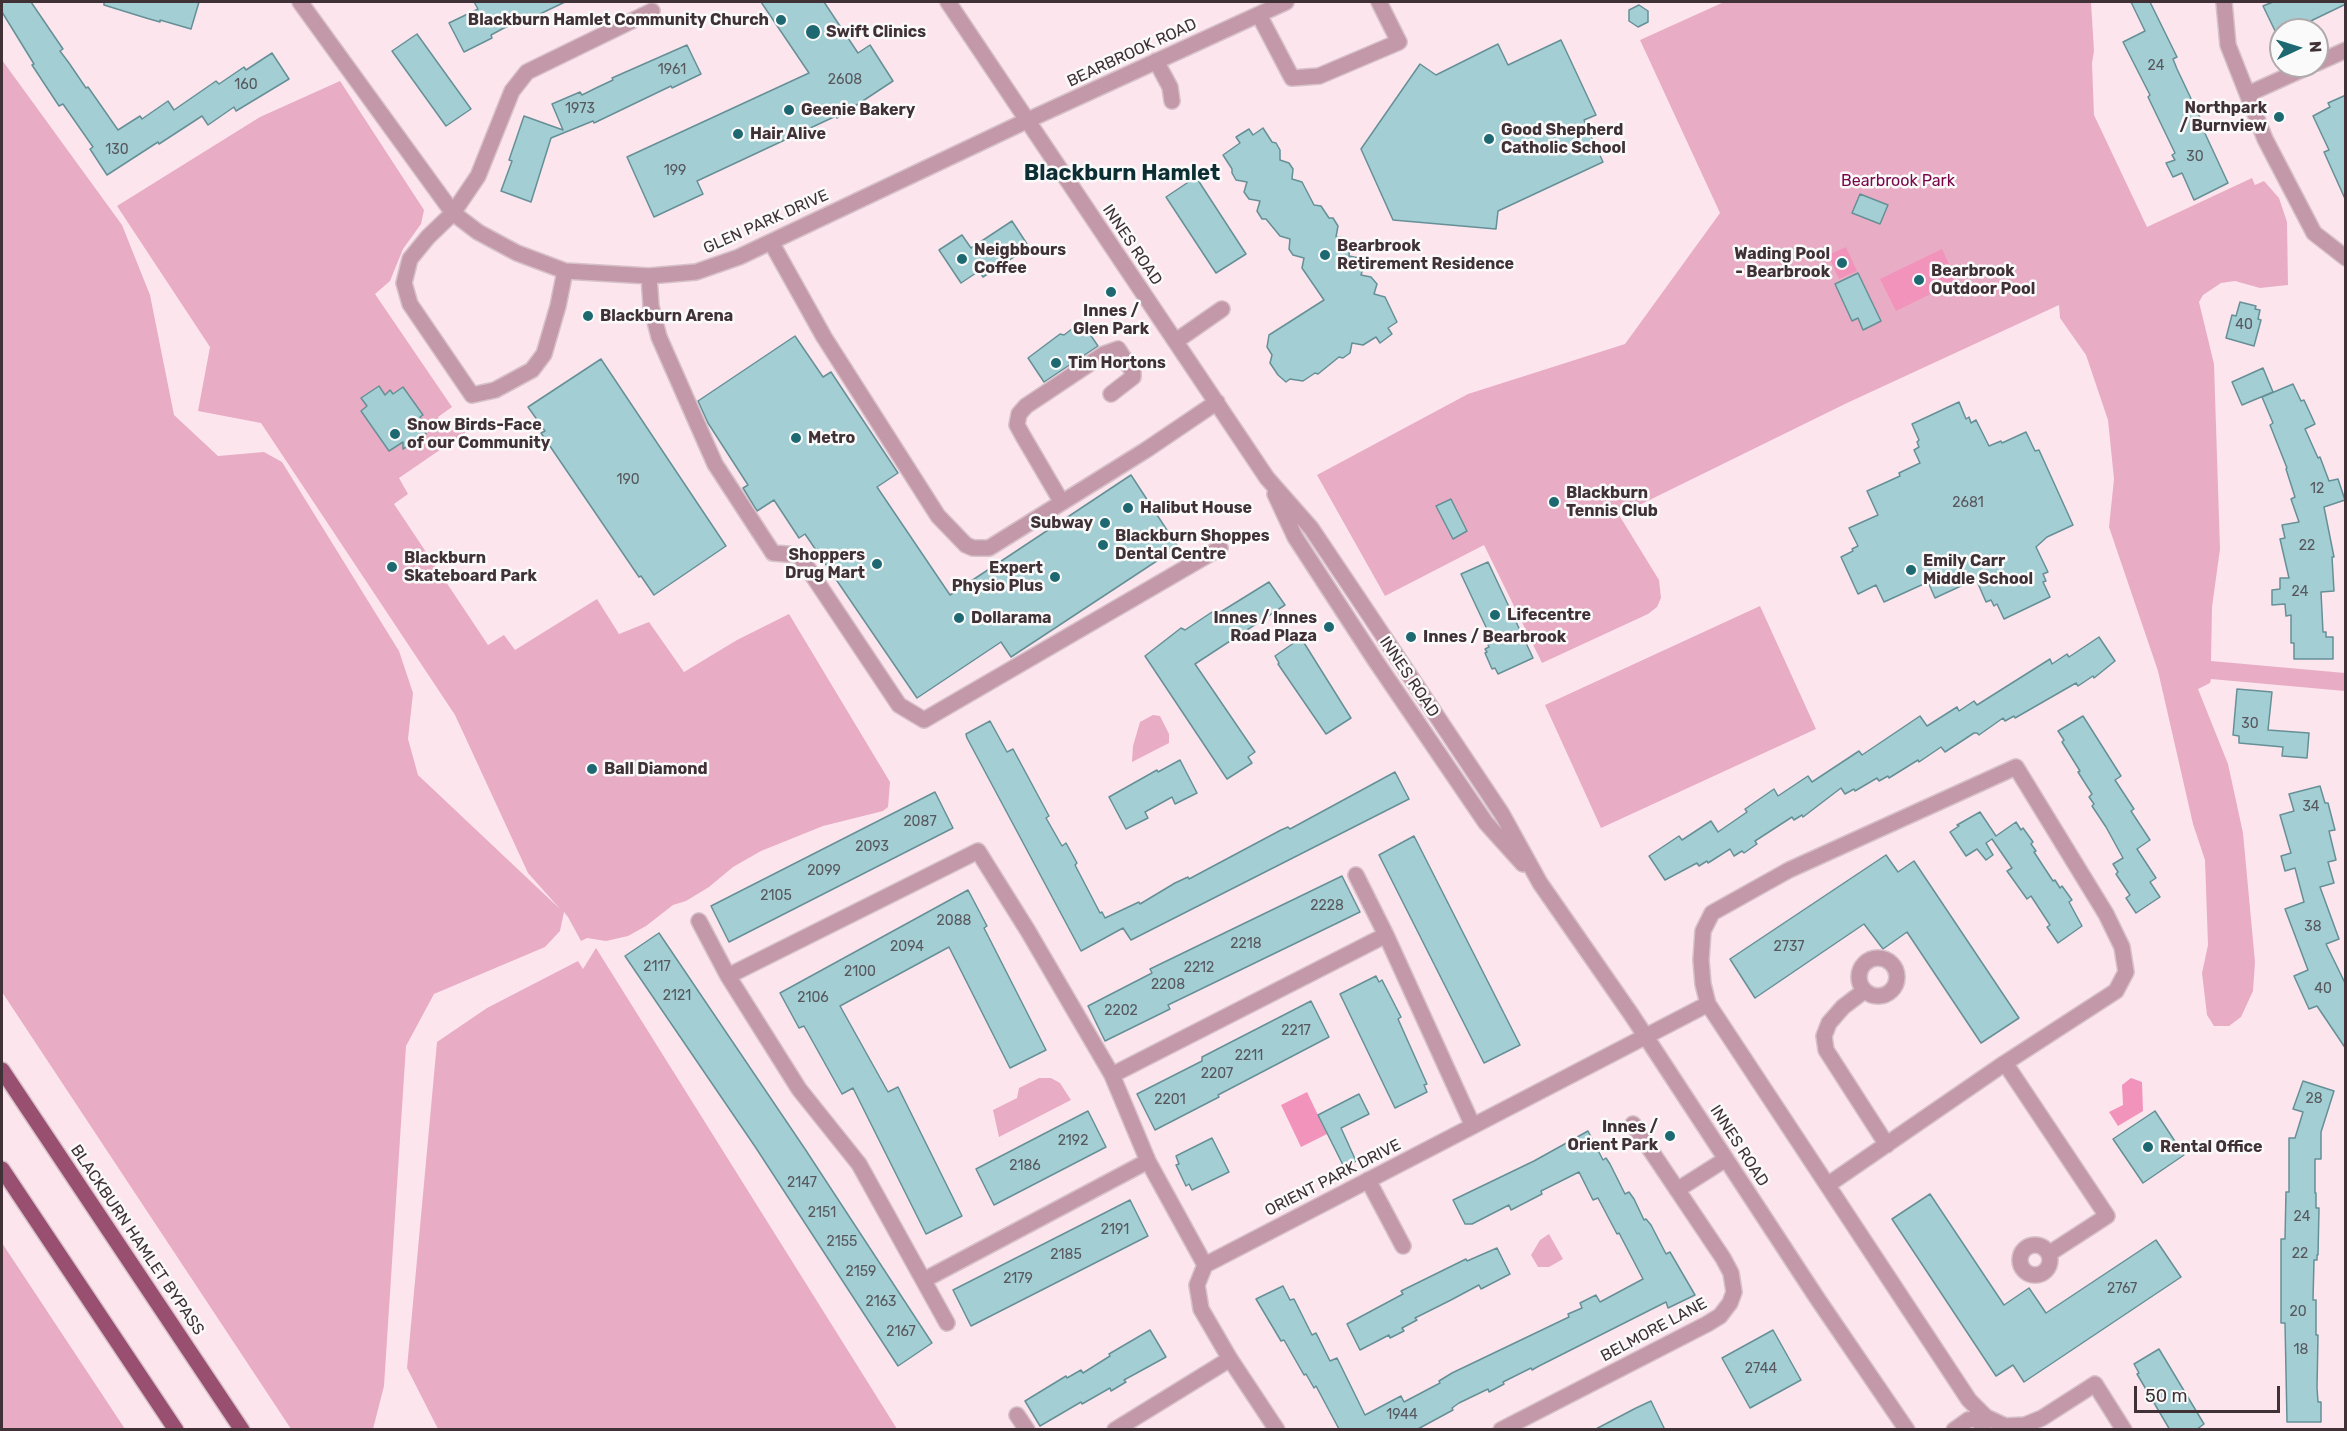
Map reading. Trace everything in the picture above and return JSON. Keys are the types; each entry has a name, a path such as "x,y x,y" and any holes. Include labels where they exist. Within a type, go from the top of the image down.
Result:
{"main road":[{"name":"BLACKBURN HAMLET BYPASS","path":"2,1070 242,1430"},
{"path":"2,1169 176,1430"}],"street":[{"name":"GLEN PARK DRIVE","path":"300,2 453,213 478,232 517,253 565,271 649,276 696,272 739,258 1026,121"},
{"name":"INNES ROAD","path":"948,2 1267,478 1311,528 1356,594 1502,814 1540,884 1646,1037 1906,1430"},
{"name":"BEARBROOK ROAD","path":"1026,121 1286,2"},
{"path":"1259,15 1292,78 1319,76 1398,42 1379,2"},
{"path":"2224,2 2228,45 2265,139 2314,233 2346,258"},
{"path":"565,271 544,354 532,370 495,390 472,394 410,304 404,283 410,260 428,237 453,213 478,176 512,91 527,72 652,10"},
{"path":"2329,58 2346,50"},
{"path":"1156,61 1170,87 1172,101"},
{"path":"2248,94 2283,78"},
{"path":"771,242 824,337 938,516 966,545 973,548 989,548 1146,450 1217,402"},
{"path":"649,276 651,306 659,337 715,464 773,553 799,555 899,705 924,720 1220,548"},
{"path":"1176,341 1222,309"},
{"path":"1062,501 1017,424 1019,414 1026,406 1104,354 1118,349 1133,372 1133,376 1111,394"},
{"path":"1829,1184 2116,991 2126,972 2122,947 2106,914 2016,767 1789,870 1712,913 1703,931 1701,960 1708,1004 1829,1184 1983,1423"},
{"path":"728,976 978,851 1112,1074 1148,1161 1205,1265 1197,1285 1201,1309 1230,1359 1277,1430"},
{"path":"1356,875 1386,935 1473,1126"},
{"path":"699,921 728,976 799,1089 859,1164 947,1323"},
{"path":"1112,1074 1386,935"},
{"path":"1864,991 1843,1007 1829,1023 1824,1036 1826,1050 1887,1145"},
{"name":"ORIENT PARK DRIVE","path":"1205,1265 1708,1004"},
{"path":"2005,1064 2107,1216 2049,1253"},
{"name":"BELMORE LANE","path":"1501,1430 1707,1324 1720,1316 1730,1303 1734,1292 1731,1273 1723,1258 1633,1125"},
{"path":"1677,1190 1726,1159"},
{"path":"924,1280 1148,1161"},
{"path":"1368,1180 1403,1246"},
{"path":"1115,1430 1230,1359"},
{"path":"1954,1430 1968,1420 2005,1426 2025,1425 2042,1418 2095,1384 2124,1430"},
{"path":"1017,1415 1027,1430"}],"green space":[{"name":"Bearbrook Park","path":"1724,2 2091,2 2094,115 2147,227 2252,178 2255,185 2264,181 2279,198 2287,222 2288,285 2260,288 2235,281 2221,283 2203,295 2199,302 2214,364 2220,549 2212,607 2211,661 2345,673 2345,691 2211,679 2210,683 2198,689 2228,764 2243,833 2255,962 2253,991 2241,1017 2229,1026 2214,1026 2207,1015 2202,973 2208,945 2205,860 2193,824 2158,671 2109,527 2114,479 2108,420 2086,355 2060,318 2059,305 1847,403 1619,515 1659,580 1661,598 1657,607 1648,614 1542,663 1484,545 1385,596 1317,475 1468,394 1625,344 1720,213 1640,40"},
{"path":"2,60 122,225 150,295 174,415 218,456 264,452 282,462 399,651 413,693 408,739 418,775 560,909 528,873 455,715 261,423 198,411 210,347 117,206 260,117 340,81 424,210 421,224 403,249 390,281 375,294 452,407 438,417 447,433 462,425 466,432 399,478 408,494 394,504 488,645 504,635 515,650 597,599 619,634 649,622 684,672 737,640 789,614 890,782 888,807 883,811 823,826 761,851 733,867 709,887 686,901 673,905 646,926 628,936 606,941 587,938 581,941 564,912 560,931 545,947 434,994 406,1046 384,1386 373,1429 291,1429 2,992"},
{"path":"1760,606 1816,729 1601,828 1545,705"},
{"path":"1153,715 1160,716 1169,734 1169,743 1132,762 1133,746 1140,722"},
{"path":"596,948 897,1429 438,1429 407,1368 437,1042 487,1008 578,961 583,969"},
{"path":"1039,1078 1051,1078 1060,1083 1071,1100 999,1137 993,1110 1017,1098 1019,1088"},
{"path":"1549,1234 1563,1259 1549,1267 1538,1267 1531,1255 1540,1240"},
{"path":"2,1243 125,1429 2,1429"}],"shaded area":[{"name":"Wading Pool - Bearbrook","path":"1846,247 1857,271 1839,279 1828,255"},
{"name":"Bearbrook Outdoor Pool","path":"1942,249 1957,281 1896,311 1880,279"},
{"path":"2131,1078 2142,1082 2143,1111 2118,1126 2109,1112 2123,1105 2122,1085"},
{"path":"1307,1092 1327,1134 1301,1147 1281,1105"}],"building":[{"path":"2,2 31,2 63,49 60,51 118,130 140,116 142,119 168,101 174,110 216,81 219,84 244,67 246,70 272,53 289,79 236,111 234,107 208,125 202,116 107,175 90,149 93,147 63,104 59,106 32,65 34,64 2,12"},
{"path":"104,2 199,2 191,29 104,5"},
{"path":"474,2 565,2 519,24 518,22 504,28 491,35 492,38 464,52 449,23 478,9"},
{"path":"761,2 824,2 858,53 870,45 893,81 837,118 836,116 697,181 703,194 654,217 627,157 809,73"},
{"path":"2131,2 2150,2 2177,57 2173,59 2177,69 2228,183 2194,200 2182,173 2173,177 2166,163 2175,160 2172,155 2175,153 2148,97 2150,95 2123,42 2145,31"},
{"path":"2273,2 2346,2 2317,18 2269,18 2263,6"},
{"path":"1639,5 1648,11 1648,22 1638,27 1629,21 1629,10"},
{"path":"417,34 471,109 446,126 392,51"},
{"path":"1561,40 1596,115 1584,120 1603,162 1498,211 1496,229 1393,220 1361,149 1420,64 1436,75 1498,44 1508,65"},
{"path":"687,45 701,74 594,123 593,121 551,138 531,202 501,191 524,116 563,130 552,104 580,92 582,95 613,80 612,78"},
{"path":"2346,95 2346,201 2324,152 2329,150 2313,116 2330,107 2328,103"},
{"name":"Bearbrook Retirement Residence","path":"1263,128 1280,150 1280,160 1289,163 1293,169 1292,179 1302,182 1314,205 1321,206 1329,218 1333,218 1338,226 1336,237 1346,238 1350,245 1349,256 1359,258 1364,265 1361,275 1371,277 1377,284 1374,294 1385,297 1397,322 1388,328 1392,334 1380,343 1376,337 1363,345 1352,343 1350,353 1343,358 1339,357 1318,374 1315,373 1303,381 1290,379 1286,382 1278,375 1270,363 1272,355 1267,347 1269,335 1324,300 1302,268 1304,258 1293,255 1289,249 1290,239 1280,236 1266,219 1262,219 1257,211 1260,201 1249,199 1244,192 1247,182 1236,180 1223,155 1240,143 1236,137 1249,129 1253,135"},
{"path":"1196,177 1246,254 1216,273 1166,197"},
{"path":"1860,194 1888,205 1880,224 1852,213"},
{"path":"1012,221 1029,247 983,277 979,271 961,283 939,250 962,235 971,248"},
{"path":"1858,273 1881,321 1863,330 1858,318 1852,321 1835,284"},
{"path":"2240,302 2256,306 2255,309 2260,310 2258,319 2261,320 2254,346 2226,338 2232,315 2236,316"},
{"name":"Tim Hortons","path":"1077,325 1085,327 1098,346 1044,382 1028,358 1060,334 1064,335"},
{"path":"795,336 823,377 831,372 898,473 877,487 950,595 1131,475 1178,547 1011,657 1001,642 917,698 805,534 799,538 774,500 757,511 743,488 748,485 708,423 698,401"},
{"path":"601,359 726,546 654,595 641,576 639,577 541,433 545,431 528,407"},
{"path":"2263,368 2273,392 2242,405 2232,382"},
{"path":"2293,384 2301,401 2304,400 2315,424 2305,429 2318,458 2320,457 2329,481 2338,479 2345,500 2324,507 2334,557 2332,557 2334,591 2321,592 2323,632 2326,632 2326,637 2333,637 2333,659 2294,659 2294,643 2291,643 2291,615 2286,616 2285,604 2272,605 2272,590 2280,589 2280,578 2289,578 2280,539 2285,538 2282,525 2299,522 2291,499 2295,497 2287,468 2262,397"},
{"path":"379,386 385,395 390,390 393,394 403,387 423,415 420,417 426,426 423,429 426,434 403,449 403,442 389,451 361,411 367,406 361,398"},
{"path":"1959,402 1966,419 1969,417 1971,423 1976,420 1989,446 2026,432 2035,451 2039,450 2073,525 2047,537 2036,547 2048,572 2043,574 2046,581 2043,582 2050,597 2004,619 1997,604 1994,606 1991,600 1986,602 1976,579 1935,598 1928,582 1884,602 1876,585 1858,594 1841,557 1858,546 1849,528 1878,515 1867,491 1900,476 1899,473 1920,463 1914,450 1919,447 1917,442 1919,440 1912,424"},
{"path":"1451,499 1467,531 1453,539 1436,506"},
{"path":"1488,562 1533,658 1498,674 1495,668 1492,669 1485,653 1487,652 1485,649 1493,642 1461,574"},
{"path":"1269,582 1285,605 1195,664 1255,752 1248,757 1252,763 1227,779 1145,656 1181,628 1185,630 1212,612 1214,616"},
{"path":"2099,637 2115,661 2094,678 2093,676 2078,686 2076,683 2015,718 2014,716 2005,721 2003,718 1979,735 1974,733 1945,752 1941,747 1889,778 1888,776 1879,781 1877,778 1845,794 1841,788 1803,817 1802,815 1794,820 1792,817 1755,841 1757,844 1744,853 1742,851 1734,856 1730,849 1708,863 1707,861 1699,866 1697,863 1665,880 1649,856 1679,836 1682,840 1711,821 1718,832 1774,789 1778,796 1808,776 1812,782 1859,751 1862,755 1920,716 1927,726 1957,707 1959,711 1974,701 1977,705 2050,659 2052,664 2067,654 2069,657"},
{"path":"1301,638 1351,718 1326,734 1278,664 1275,656"},
{"path":"2237,689 2272,692 2268,730 2309,733 2307,758 2282,756 2283,747 2239,743 2239,736 2233,735"},
{"path":"2083,716 2121,776 2115,780 2150,840 2137,849 2156,878 2150,882 2160,897 2136,913 2126,898 2130,895 2116,874 2118,872 2113,864 2123,858 2092,806 2094,804 2089,797 2092,794 2078,772 2080,771 2058,731"},
{"path":"990,721 1007,752 1013,749 1049,816 1046,818 1062,846 1066,843 1077,863 1075,865 1100,913 1102,912 1105,918 1139,902 1140,904 1175,883 1188,877 1189,879 1281,830 1288,827 1290,829 1395,772 1409,799 1131,940 1123,928 1081,951 967,738 966,734"},
{"path":"1180,760 1197,793 1175,804 1172,797 1145,812 1148,818 1126,829 1109,797"},
{"path":"2320,786 2325,803 2328,803 2335,830 2329,831 2336,860 2328,862 2334,883 2320,887 2339,939 2326,944 2346,985 2346,1049 2317,1006 2309,1009 2294,976 2308,970 2285,909 2304,902 2295,868 2285,871 2281,856 2291,853 2280,815 2294,811 2289,794"},
{"path":"935,792 953,828 729,942 711,906"},
{"path":"1980,812 1996,836 2016,822 2021,830 2023,828 2033,842 2031,844 2036,851 2034,852 2053,881 2055,880 2060,888 2062,886 2072,900 2069,902 2082,926 2058,943 2047,927 2050,925 2031,896 2027,899 2007,871 2012,868 1992,839 1986,843 1993,855 1986,860 1977,849 1966,856 1950,832 1959,826 1957,825"},
{"path":"1414,836 1520,1045 1484,1063 1379,855"},
{"path":"1886,855 1898,872 1914,861 2019,1018 1981,1043 1907,932 1883,949 1864,924 1755,998 1730,959"},
{"path":"1342,876 1360,912 1168,1005 1170,1009 1105,1041 1088,1006 1152,973 1150,969"},
{"path":"968,890 987,926 984,928 1046,1050 1010,1068 949,947 840,1006 888,1092 898,1087 962,1216 926,1234 853,1088 842,1094 804,1026 799,1028 780,993"},
{"path":"659,933 805,1149 932,1343 898,1366 756,1148 625,956"},
{"path":"1376,976 1379,982 1382,980 1401,1017 1398,1019 1427,1084 1424,1085 1427,1092 1395,1108 1340,994"},
{"path":"1311,1001 1329,1037 1155,1130 1137,1094 1202,1061 1202,1057"},
{"path":"2303,1081 2334,1091 2321,1132 2321,1159 2315,1159 2316,1208 2319,1208 2318,1255 2317,1260 2314,1260 2313,1300 2316,1300 2317,1388 2318,1402 2321,1402 2321,1422 2287,1422 2285,1323 2281,1323 2281,1239 2285,1239 2286,1192 2289,1192 2289,1138 2295,1138 2303,1112 2293,1109"},
{"path":"1359,1094 1369,1114 1341,1128 1356,1161 1344,1167 1318,1115"},
{"path":"1088,1111 1106,1147 994,1205 976,1169"},
{"name":"Rental Office","path":"2155,1111 2184,1155 2143,1183 2113,1139"},
{"path":"1588,1131 1603,1160 1606,1158 1610,1164 1625,1194 1629,1192 1634,1199 1644,1220 1646,1219 1651,1225 1666,1254 1670,1252 1695,1295 1668,1308 1666,1302 1532,1370 1531,1368 1503,1382 1504,1384 1489,1392 1488,1389 1459,1403 1452,1408 1453,1410 1416,1430 1337,1430 1339,1429 1316,1386 1314,1388 1306,1374 1304,1375 1256,1299 1283,1286 1290,1300 1294,1299 1312,1335 1316,1333 1330,1361 1337,1358 1365,1415 1401,1396 1404,1402 1440,1383 1439,1381 1452,1373 1569,1317 1568,1314 1582,1308 1580,1303 1596,1295 1600,1302 1643,1279 1619,1233 1617,1234 1598,1198 1593,1200 1579,1172 1541,1191 1542,1194 1511,1210 1509,1205 1472,1224 1465,1224 1453,1200 1534,1161"},
{"path":"1212,1138 1229,1172 1192,1190 1189,1184 1186,1186 1176,1165 1179,1164 1176,1156"},
{"path":"1930,1194 2004,1305 2029,1288 2046,1313 2156,1240 2181,1277 2024,1382 2013,1365 1996,1376 1892,1219"},
{"path":"1130,1200 1148,1236 971,1326 953,1290"},
{"path":"1497,1248 1510,1274 1481,1289 1479,1285 1415,1318 1417,1320 1402,1328 1404,1331 1390,1338 1389,1335 1360,1350 1347,1324 1403,1294 1401,1291 1466,1259 1467,1261"},
{"path":"1150,1330 1166,1357 1124,1380 1126,1382 1111,1391 1110,1388 1082,1404 1081,1402 1040,1426 1025,1401 1066,1376 1067,1378 1081,1370 1083,1373 1110,1356 1109,1354"},
{"path":"1773,1330 1801,1380 1750,1408 1722,1358"},
{"path":"2159,1349 2204,1424 2196,1430 2170,1430 2137,1374 2139,1373 2134,1364"},
{"path":"1651,1401 1665,1430 1594,1430 1636,1408"}],"place":[{"name":"Blackburn Hamlet Community Church","path":"781,20"},
{"name":"Swift Clinics","path":"813,32"},
{"name":"Geenie Bakery","path":"789,110"},
{"name":"Northpark / Burnview","path":"2279,117"},
{"name":"Hair Alive","path":"738,134"},
{"name":"Good Shepherd Catholic School","path":"1489,139"},
{"name":"Bearbrook Retirement Residence","path":"1325,255"},
{"name":"Neigbbours Coffee","path":"962,259"},
{"name":"Wading Pool - Bearbrook","path":"1842,263"},
{"name":"Bearbrook Outdoor Pool","path":"1919,280"},
{"name":"Innes / Glen Park","path":"1111,292"},
{"name":"Blackburn Arena","path":"588,316"},
{"name":"Tim Hortons","path":"1056,363"},
{"name":"Snow Birds-Face of our Community","path":"395,434"},
{"name":"Metro","path":"796,438"},
{"name":"Blackburn Tennis Club","path":"1554,502"},
{"name":"Halibut House","path":"1128,508"},
{"name":"Subway","path":"1105,523"},
{"name":"Blackburn Shoppes Dental Centre","path":"1103,545"},
{"name":"Shoppers Drug Mart","path":"877,564"},
{"name":"Blackburn Skateboard Park","path":"392,567"},
{"name":"Emily Carr Middle School","path":"1911,570"},
{"name":"Expert Physio Plus","path":"1055,577"},
{"name":"Lifecentre","path":"1495,615"},
{"name":"Dollarama","path":"959,618"},
{"name":"Innes / Innes Road Plaza","path":"1329,627"},
{"name":"Innes / Bearbrook","path":"1411,637"},
{"name":"Ball Diamond","path":"592,769"},
{"name":"Innes / Orient Park","path":"1670,1136"},
{"name":"Rental Office","path":"2148,1147"}],"district":[{"name":"Blackburn Hamlet","path":"1122,174"}]}
